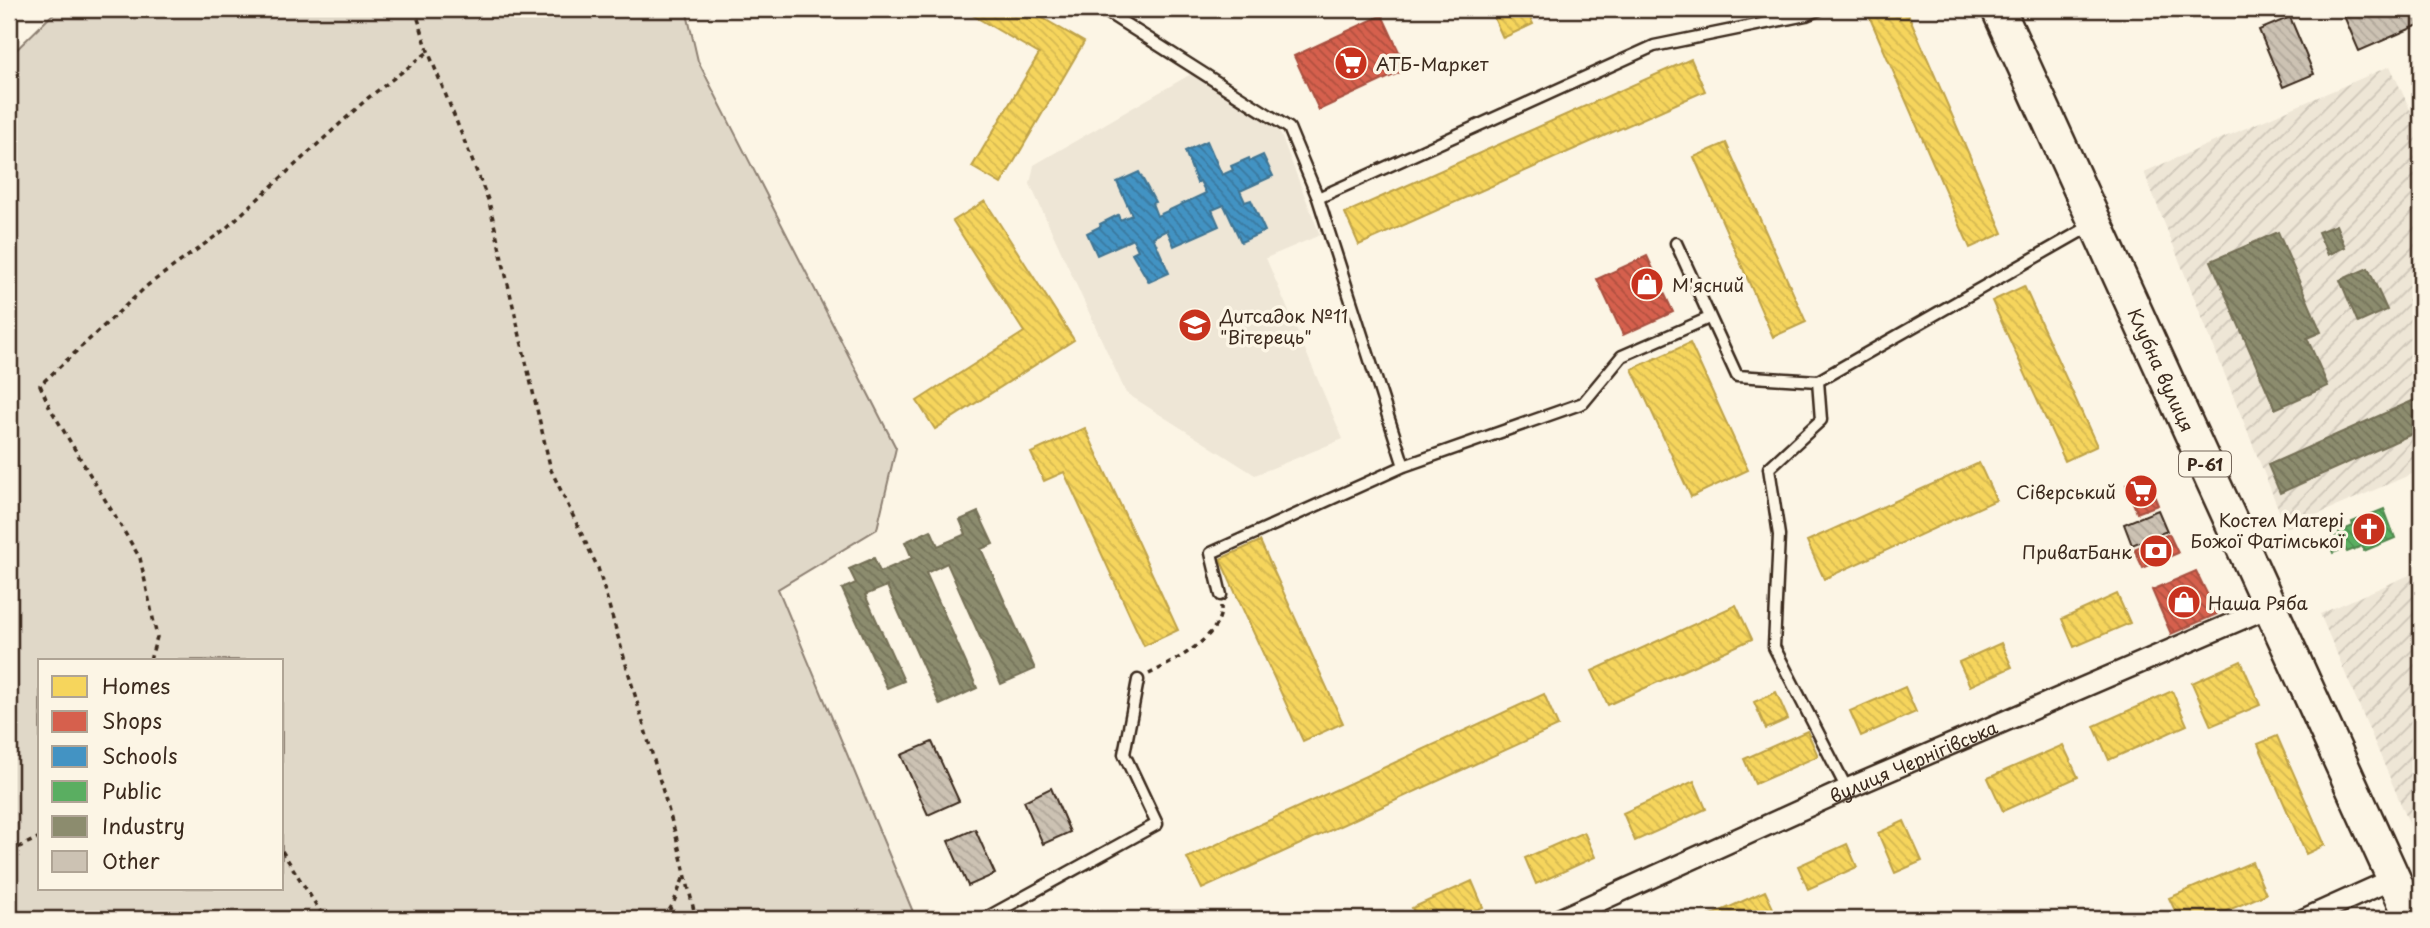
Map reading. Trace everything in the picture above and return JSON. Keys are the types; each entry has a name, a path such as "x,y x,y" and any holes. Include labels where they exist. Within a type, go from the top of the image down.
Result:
{"main road":[{"name":"Клубна вулиця","path":"1998,9 2412,919"}],"street":[{"name":"вулиця Чернігівська","path":"1560,919 1847,789 2270,607"},
{"path":"2304,919 2393,879"}],"lane":[{"path":"1102,9 1289,128 1318,198 1404,466"},
{"path":"1318,198 1654,46 1806,15 1820,9"},
{"path":"1676,243 1737,376 1818,381 2095,223"},
{"path":"1221,594 1211,553 1404,466 1583,403 1622,356 1709,318"},
{"path":"1818,381 1821,420 1769,468 1779,535 1774,647 1847,789"},
{"path":"984,919 1157,824 1124,754 1138,680"}],"path":[{"path":"415,9 428,51 489,202 551,470 598,569 696,919"},
{"path":"151,659 157,637 140,558 50,408 40,385 148,285 224,230 368,98 428,51"},
{"path":"1138,680 1181,657 1204,640 1222,614 1221,594"},
{"path":"9,852 38,838"},
{"path":"284,854 325,919"},
{"path":"664,919 685,873"}],"shaded area":[{"path":"58,9 686,9 698,61 896,448 877,529 778,589 916,919 9,919 9,57"},
{"path":"2390,66 2421,133 2421,470 2286,528 2144,172"},
{"name":"Дитсадок №11 \"Вітерець\"","path":"1191,74 1279,130 1320,235 1266,258 1343,439 1255,475 1126,393 1030,184 1034,165"},
{"path":"2421,570 2421,851 2320,614"}],"building: Homes":[{"path":"962,9 1027,9 1084,42 1001,184 972,167 1039,54"},
{"path":"1490,9 1526,9 1533,24 1503,38"},
{"path":"1866,9 1906,9 2003,233 1970,248"},
{"path":"1691,59 1705,91 1359,245 1345,213"},
{"path":"1726,143 1806,322 1773,337 1694,157"},
{"path":"985,201 1074,340 935,429 917,401 1024,332 953,221"},
{"path":"2024,286 2097,446 2065,461 1992,301"},
{"path":"1690,343 1748,470 1691,497 1632,369"},
{"path":"1085,428 1178,630 1144,646 1064,472 1044,481 1031,453"},
{"path":"1979,463 1996,500 1824,579 1807,541"},
{"path":"1260,541 1343,723 1303,741 1220,559"},
{"path":"2117,594 2130,623 2074,647 2062,619"},
{"path":"1736,605 1752,639 1608,705 1592,671"},
{"path":"2001,643 2012,667 1970,686 1959,662"},
{"path":"2241,661 2260,705 2211,726 2192,683"},
{"path":"1905,687 1916,712 1861,736 1850,711"},
{"path":"2172,691 2187,725 2109,760 2094,726"},
{"path":"1776,692 1788,719 1766,729 1754,702"},
{"path":"1544,694 1558,726 1202,889 1187,858"},
{"path":"1807,731 1818,756 1755,784 1744,759"},
{"path":"2277,736 2325,845 2306,854 2258,744"},
{"path":"2063,745 2078,777 2003,811 1988,778"},
{"path":"1694,781 1706,809 1635,841 1623,813"},
{"path":"1904,821 1922,861 1895,873 1878,833"},
{"path":"1584,832 1595,857 1536,884 1525,858"},
{"path":"1847,844 1857,867 1808,889 1798,866"},
{"path":"2252,862 2266,894 2208,919 2179,919 2169,898"},
{"path":"1472,881 1483,907 1455,919 1417,919 1412,908"},
{"path":"1765,891 1778,919 1703,919"}],"building: Shops":[{"name":"АТБ-Маркет","path":"1382,15 1407,69 1319,110 1294,56"},
{"path":"1647,256 1673,312 1623,335 1597,279"},
{"name":"Сіверський","path":"2140,478 2149,483 2158,505 2137,513 2126,484"},
{"name":"ПриватБанк","path":"2169,534 2178,553 2143,568 2134,549"},
{"name":"Наша Ряба","path":"2196,571 2217,614 2171,634 2152,590"}],"building: Schools":[{"path":"1207,141 1222,175 1233,170 1231,166 1263,155 1273,176 1240,191 1245,202 1251,200 1265,231 1241,242 1224,205 1212,210 1219,226 1174,246 1167,230 1153,237 1169,273 1149,282 1132,253 1138,250 1133,239 1097,255 1087,233 1118,215 1120,220 1132,215 1117,182 1139,172 1155,202 1152,203 1157,216 1206,193 1200,181 1197,183 1185,151"}],"building: Public":[{"name":"Костел Матері Божої Фатімської","path":"2384,509 2395,538 2364,551 2362,546 2347,552 2345,548 2333,553 2328,540 2353,526 2352,522"}],"building: Industry":[{"path":"2336,225 2345,247 2328,255 2318,232"},
{"path":"2278,232 2321,332 2307,338 2328,386 2275,409 2211,261"},
{"path":"2368,268 2387,310 2358,323 2340,280"},
{"path":"2421,293 2421,320 2409,300"},
{"path":"2421,397 2421,430 2280,493 2268,465"},
{"path":"978,512 993,544 981,549 1035,669 1001,684 947,563 926,573 977,688 940,705 887,586 865,595 904,681 887,688 842,589 856,583 849,569 874,558 880,572 912,558 905,542 931,530 938,546 966,534 960,520"}],"building: Other":[{"path":"2341,9 2421,9 2421,24 2359,51"},
{"path":"2290,17 2314,74 2283,87 2259,30"},
{"path":"2158,510 2167,531 2132,545 2124,524"},
{"path":"932,742 959,801 928,815 901,755"},
{"path":"1051,788 1070,832 1043,844 1024,801"},
{"path":"975,829 995,874 968,886 948,841"}],"place":[{"name":"АТБ-Маркет","path":"1351,63"},
{"name":"М'ясний","path":"1647,284"},
{"name":"Дитсадок №11 \"Вітерець\"","path":"1195,325"},
{"name":"Сіверський","path":"2141,491"},
{"name":"Костел Матері Божої Фатімської","path":"2369,529"},
{"name":"ПриватБанк","path":"2156,551"},
{"name":"Наша Ряба","path":"2184,602"}]}
